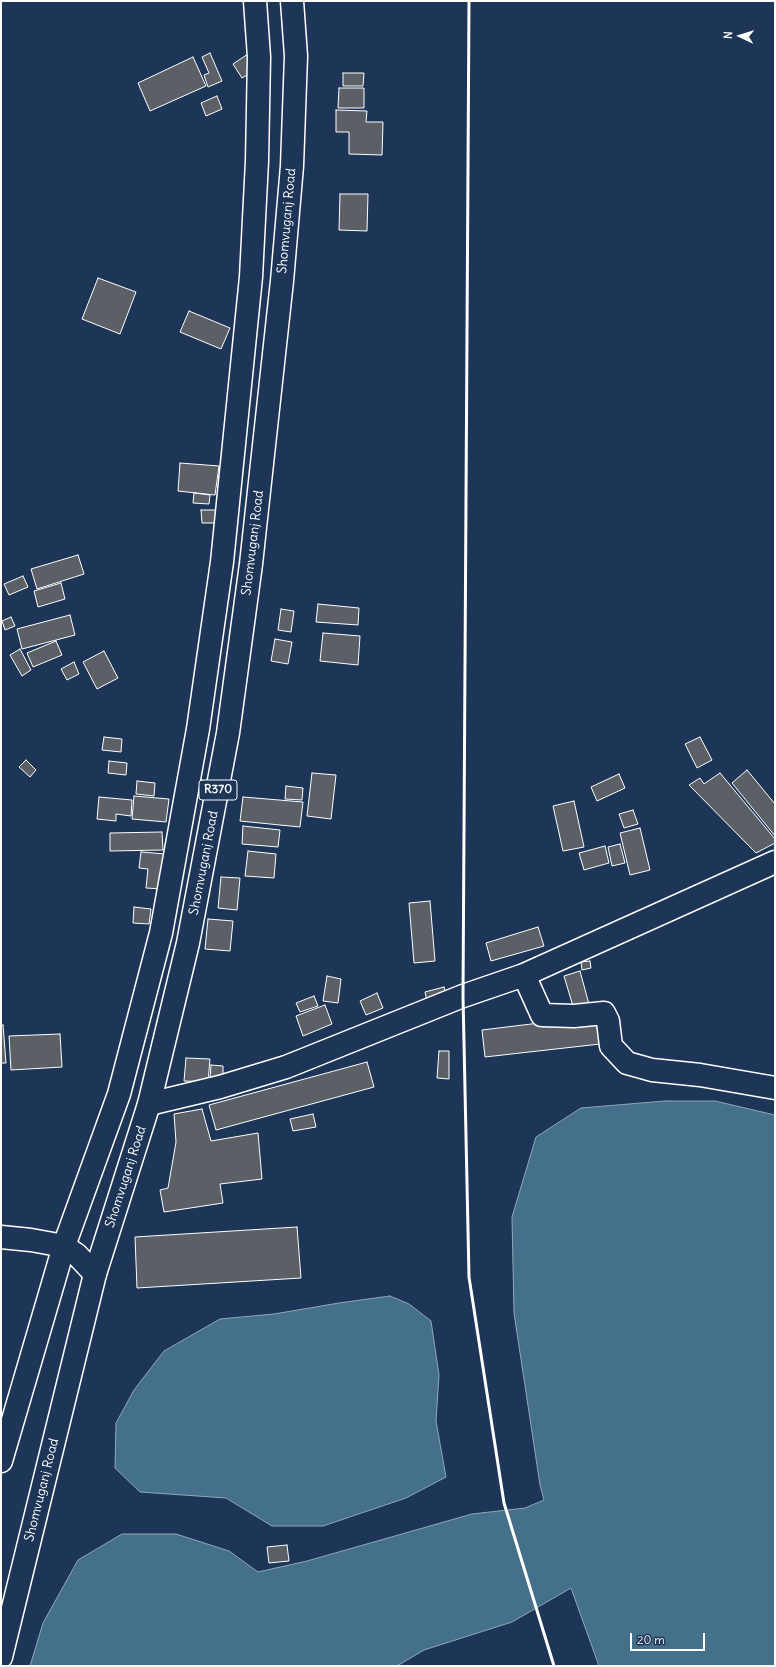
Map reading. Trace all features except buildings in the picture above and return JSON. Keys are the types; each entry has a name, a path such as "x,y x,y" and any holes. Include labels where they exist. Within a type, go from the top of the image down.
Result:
{"main road":[{"name":"R370","path":"1,1461 64,1246 119,1094 161,933 198,728 222,562 251,277 257,161 259,58 255,1"},
{"name":"Shomvuganj Road","path":"1,1657 95,1274 149,1104 188,943 228,733 250,564 282,281 292,166 296,56 292,1"},
{"path":"149,1104 220,1087 286,1067 463,996 524,975 775,862"},
{"path":"524,975 542,1015 574,1016 604,1013 608,1021 611,1046 627,1063 652,1070 700,1074 775,1088"},
{"path":"1,1237 31,1240 64,1246 77,1255 95,1274"}],"water":[{"path":"665,1101 715,1101 775,1115 775,1666 599,1666 571,1588 512,1622 424,1650 397,1666 30,1666 43,1623 78,1560 122,1534 176,1534 229,1551 258,1572 307,1561 472,1514 525,1508 544,1500 540,1485 514,1313 512,1217 536,1137 581,1108"},
{"path":"390,1296 409,1304 431,1321 439,1375 436,1421 446,1477 406,1498 323,1526 272,1526 226,1498 140,1492 115,1468 116,1423 134,1390 164,1351 220,1319 274,1314"}],"railway":[{"path":"469,1 463,996 469,1277 504,1503 554,1666"}]}
